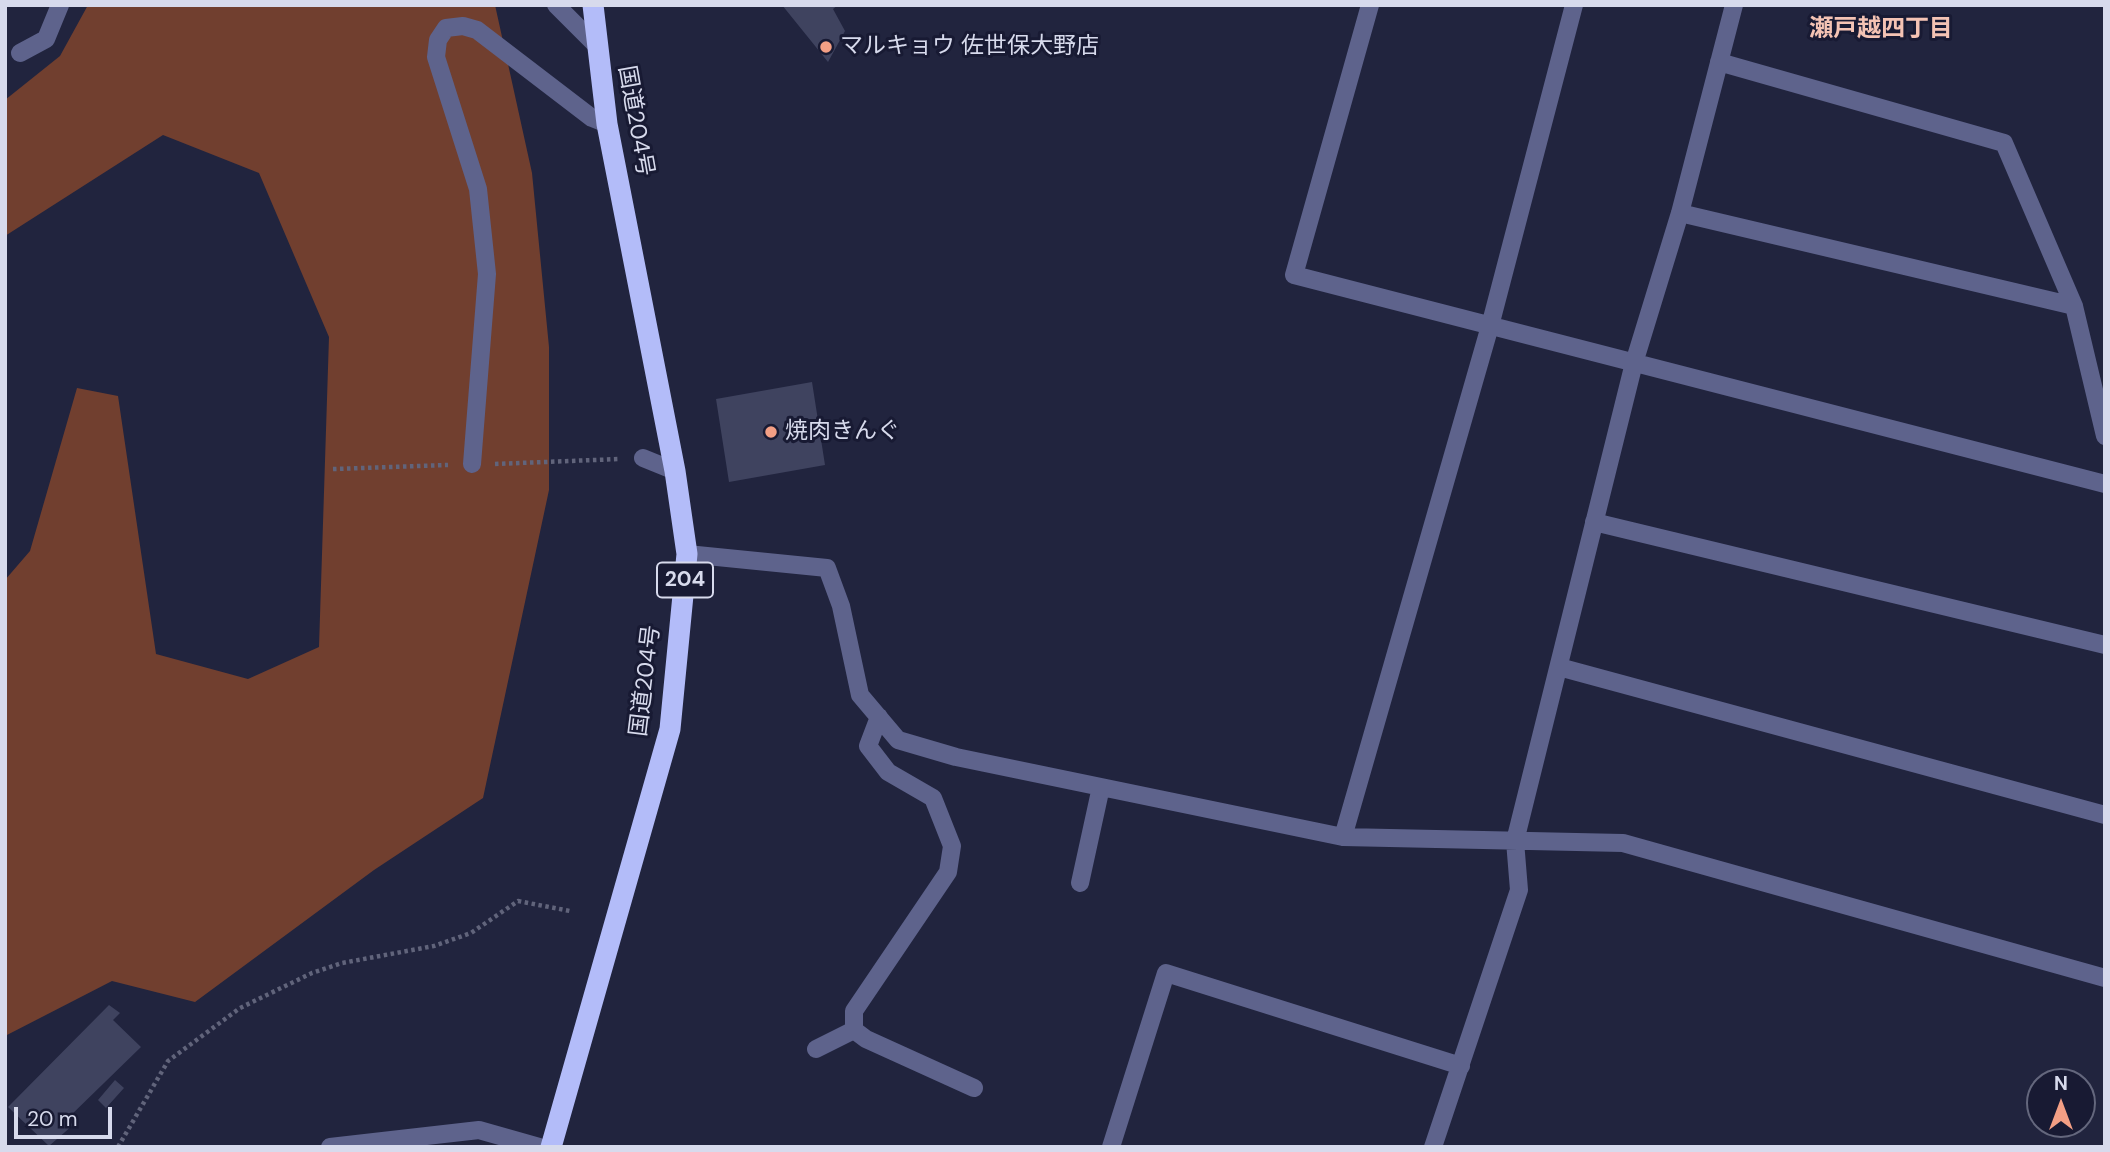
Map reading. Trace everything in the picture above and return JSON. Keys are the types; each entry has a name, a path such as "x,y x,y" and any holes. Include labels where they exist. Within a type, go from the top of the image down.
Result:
{"highway":[{"name":"国道204号","path":"551,1147 670,729 687,554 675,471 607,124 593,5"}],"street":[{"path":"20,53 46,39 60,5"},
{"path":"556,5 596,45"},
{"path":"1370,5 1294,275 2105,484"},
{"path":"1343,836 1490,326 1574,5"},
{"path":"1433,1147 1519,890 1515,841 1634,363 1680,213 1734,5"},
{"path":"472,464 487,274 478,189 436,57 438,40 446,28 463,26 477,30 592,118 607,124"},
{"path":"1719,62 2004,143 2074,306 2101,399 2105,436"},
{"path":"1680,213 2074,306"},
{"path":"643,458 675,471"},
{"path":"1594,522 2105,645"},
{"path":"687,554 827,568 841,606 859,695 898,740 956,757 1343,836 1623,843 2105,978"},
{"path":"1559,667 2105,816"},
{"path":"853,1030 854,1011 948,872 952,846 933,798 888,772 868,746 879,717"},
{"path":"1080,883 1101,787"},
{"path":"1114,1146 1166,973 1461,1066"},
{"path":"816,1049 853,1030"},
{"path":"853,1030 866,1039 974,1088"},
{"path":"330,1147 479,1130 539,1147"}],"path":[{"path":"333,469 643,458"},
{"path":"118,1147 168,1061 240,1009 312,973 342,963 434,946 471,933 518,901 570,911"}],"shaded area":[{"path":"88,5 495,5 532,173 549,347 549,490 483,798 374,870 195,1002 112,981 5,1036 5,580 30,551 77,388 118,396 156,654 248,679 319,647 329,337 259,173 163,135 5,236 5,100 60,56"}],"building":[{"name":"マルキョウ 佐世保大野店","path":"782,5 838,5 833,9 845,31 828,62"},
{"name":"焼肉きんぐ","path":"812,382 825,465 729,482 716,399"},
{"path":"109,1005 120,1013 113,1020 141,1047 67,1119 73,1125 49,1146 8,1107"},
{"path":"115,1080 124,1088 106,1108 98,1100"}],"place":[{"name":"マルキョウ 佐世保大野店","path":"826,47"},
{"name":"焼肉きんぐ","path":"771,432"}],"district":[{"name":"瀬戸越四丁目","path":"1881,30"}]}
